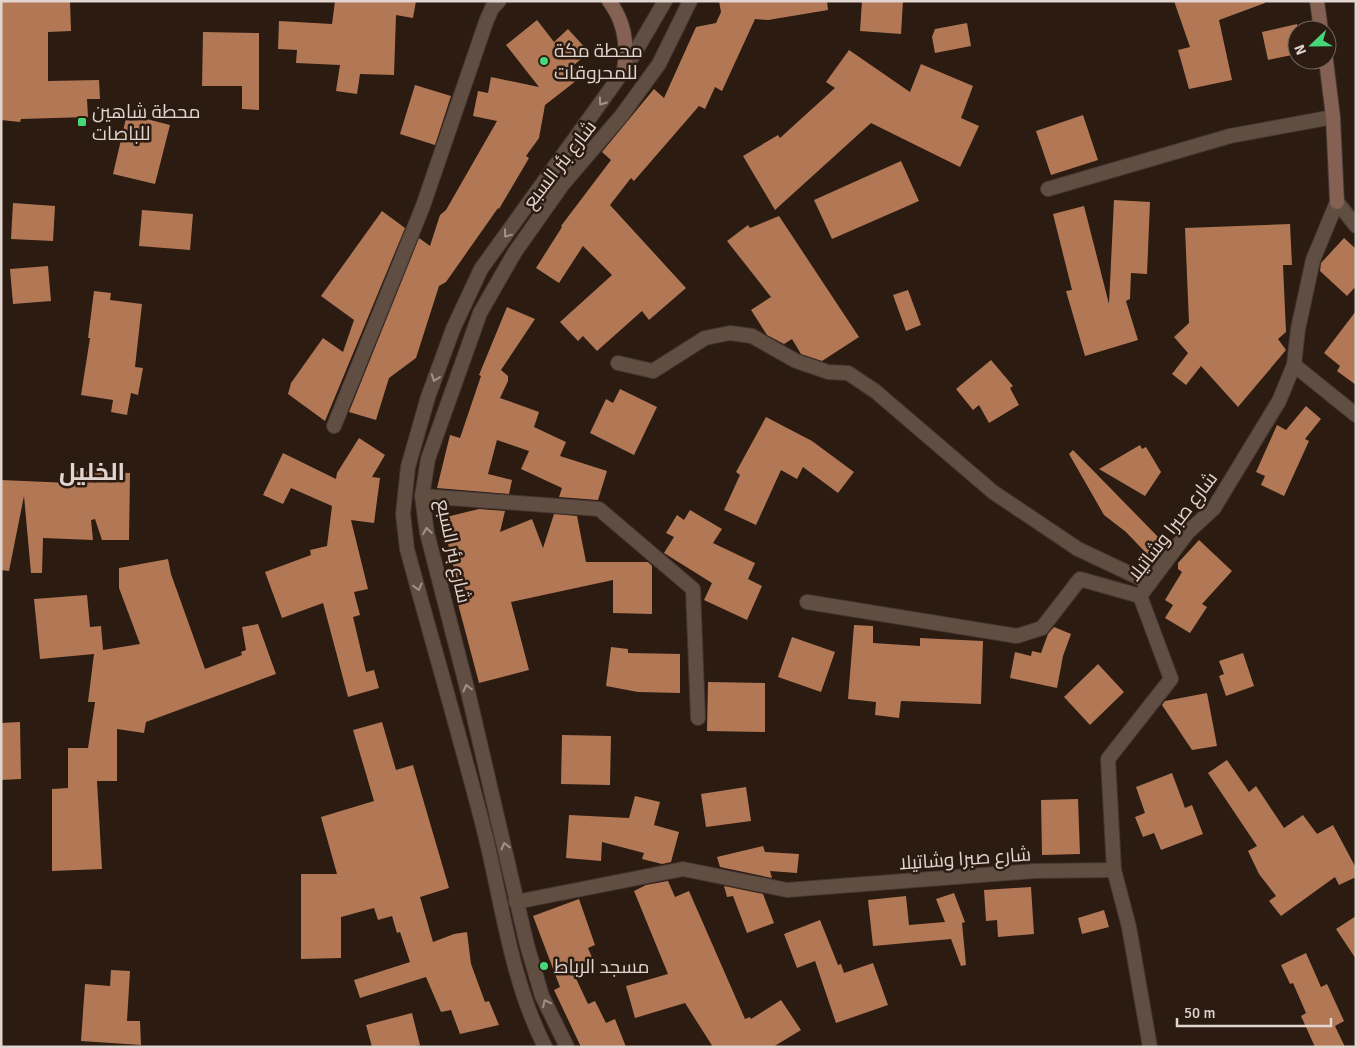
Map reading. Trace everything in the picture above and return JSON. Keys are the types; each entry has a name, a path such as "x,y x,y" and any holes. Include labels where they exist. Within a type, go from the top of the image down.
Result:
{"main road":[{"path":"608,1 616,11 625,38 627,50 624,70"},
{"path":"1317,1 1320,20"},
{"path":"1327,70 1333,116 1337,202"}],"street":[{"path":"334,426 423,206 486,22 492,8 499,1"},
{"name":"شارع بئر السبع","path":"545,1047 529,1016 517,977 483,827 408,549 403,514 408,468 428,397 453,329 481,269 624,70 651,29 665,1"},
{"name":"شارع بئر السبع","path":"567,1047 542,996 516,902 510,864 427,534 422,496 428,460 480,313 516,252 563,184 622,115 659,64 690,1"},
{"path":"1048,189 1230,136 1333,116"},
{"path":"1337,202 1356,226"},
{"name":"شارع صبرا وشاتيلا","path":"516,902 683,869 787,890 1035,871 1114,870 1108,758 1171,680 1140,596 1188,532 1214,508 1279,401 1294,365 1298,329 1313,260 1337,202"},
{"path":"618,363 653,371 704,338 730,333 752,336 796,361 820,369 848,373 876,391 993,492 1078,550 1150,583"},
{"path":"1294,365 1356,416"},
{"path":"422,496 598,509 693,589 698,718"},
{"path":"807,602 1017,636 1042,628 1080,579 1140,596"},
{"path":"1114,870 1129,927 1150,1047"}],"building":[{"path":"1,1 70,1 71,31 48,32 48,81 99,80 100,99 87,99 88,117 21,119 20,122 1,120"},
{"path":"335,1 416,1 413,18 396,15 394,75 360,74 357,94 336,91 340,65 296,63 297,50 278,49 279,21 332,24"},
{"path":"719,1 827,1 828,10 768,20 755,19 722,91 715,87 705,109 699,106 634,181 631,178 610,205 686,288 649,320 642,311 597,351 583,336 578,341 560,322 612,275 583,246 559,283 536,268 561,226 611,160 602,152 654,89 664,98 696,27 716,23 721,12"},
{"path":"862,1 903,1 901,34 860,31"},
{"path":"1174,1 1265,1 1265,3 1219,20 1232,80 1189,89 1178,50 1190,47"},
{"path":"537,20 554,42 568,29 589,52 573,66 581,77 545,105 539,138 526,156 529,158 499,209 446,282 439,286 416,358 389,378 376,420 349,412 419,238 430,246 440,215 446,210 497,121 473,116 478,91 488,93 491,77 539,87 506,45"},
{"path":"967,23 971,46 935,53 932,37 935,29"},
{"path":"1287,26 1287,56 1268,60 1262,32"},
{"path":"203,32 259,33 259,110 242,109 242,86 202,86"},
{"path":"849,50 910,92 921,64 973,86 961,118 979,126 960,167 871,123 775,210 743,156 778,135 780,138 835,88 826,82"},
{"path":"415,85 451,96 435,145 400,134"},
{"path":"127,114 170,125 155,184 113,174"},
{"path":"1083,115 1098,160 1051,175 1036,131"},
{"path":"901,161 919,201 832,239 814,200"},
{"path":"1114,200 1150,202 1147,274 1131,273 1130,299 1126,301 1138,340 1085,356 1066,291 1072,290 1053,214 1084,206 1109,304"},
{"path":"13,203 55,206 53,241 11,239"},
{"path":"142,210 193,214 190,250 139,246"},
{"path":"382,211 405,228 325,421 288,394 291,383 323,338 343,352 354,320 321,296"},
{"path":"779,216 859,337 822,361 801,354 792,339 784,344 767,335 751,310 771,297 727,241 748,225 750,228"},
{"path":"1290,224 1292,265 1283,265 1286,332 1278,339 1286,350 1238,407 1201,366 1186,385 1172,374 1188,353 1174,337 1189,323 1185,228"},
{"path":"1344,238 1356,249 1356,286 1347,296 1320,271 1321,263"},
{"path":"48,266 51,301 13,304 10,269"},
{"path":"908,290 921,325 906,331 893,295"},
{"path":"94,291 111,293 110,300 142,304 135,367 143,368 138,395 131,393 127,415 111,412 113,400 81,395 90,338 88,338"},
{"path":"507,307 535,319 501,370 508,376 508,381 500,398 539,412 534,427 566,442 560,456 607,471 598,500 559,497 562,488 521,469 529,451 497,440 488,474 512,480 509,494 437,488 450,435 460,438 481,376 479,375"},
{"path":"1356,311 1356,385 1337,371 1340,366 1324,353"},
{"path":"991,360 1013,386 1010,388 1019,405 989,423 979,405 973,410 956,389"},
{"path":"620,389 657,407 634,455 590,433 606,399 613,403"},
{"path":"1306,406 1321,419 1305,439 1309,441 1284,496 1261,485 1265,476 1256,472 1277,425 1286,430"},
{"path":"766,417 812,441 854,472 838,493 803,467 797,479 781,470 756,525 724,510 740,475 736,472"},
{"path":"359,438 385,455 372,477 380,478 374,523 351,520 368,589 354,592 360,615 353,617 366,672 374,670 379,688 348,697 323,603 282,618 265,572 311,555 310,550 327,546 332,506 291,488 283,504 263,495 283,453 336,479 337,473"},
{"path":"1140,445 1142,449 1146,447 1161,472 1145,496 1099,469"},
{"path":"1073,450 1163,542 1149,556 1126,532 1104,515 1069,454"},
{"path":"70,471 130,473 129,540 102,540 95,519 91,520 93,540 43,538 42,573 31,573 24,496 9,571 1,570 1,480 70,483"},
{"path":"479,509 505,511 500,532 532,519 543,548 554,514 577,516 586,562 648,562 652,566 652,614 613,613 613,580 511,602 529,670 479,683 458,604 462,603 442,518"},
{"path":"690,510 722,529 713,543 755,563 748,579 762,586 747,620 704,600 712,583 664,553 674,537 666,533 677,515 684,520"},
{"path":"1199,540 1232,571 1202,604 1207,607 1190,633 1165,618 1173,605 1165,600 1182,572 1178,569 1178,563"},
{"path":"168,559 171,574 205,669 242,655 241,652 246,650 242,627 258,624 276,674 146,722 144,733 117,729 117,781 97,781 102,869 52,871 52,789 68,788 68,748 88,748 95,702 88,702 94,654 40,659 34,599 87,595 90,627 101,626 103,650 140,644 119,588 119,568"},
{"path":"854,625 873,626 873,643 920,646 920,638 983,641 981,704 901,701 899,718 875,715 876,702 848,699"},
{"path":"1054,627 1071,634 1063,656 1057,688 1010,678 1015,652 1031,656 1032,651 1041,653 1048,634"},
{"path":"792,637 835,652 821,692 778,677"},
{"path":"611,647 628,649 628,653 680,654 680,693 638,692 606,686"},
{"path":"1243,653 1254,686 1226,696 1219,676 1224,674 1219,661"},
{"path":"1098,664 1124,692 1090,725 1064,697"},
{"path":"708,682 765,683 765,732 707,731"},
{"path":"1207,693 1217,746 1192,750 1162,705 1165,701"},
{"path":"20,722 21,779 1,780 1,723"},
{"path":"382,722 396,770 413,765 449,888 420,897 433,942 454,934 467,932 471,964 485,1002 489,1001 499,1025 460,1034 451,1010 441,1012 426,977 360,998 354,980 410,962 400,932 397,933 392,916 378,920 374,908 341,917 341,958 301,959 301,874 337,874 321,817 374,801 353,730"},
{"path":"562,735 611,736 610,785 561,784"},
{"path":"1227,760 1249,792 1256,786 1284,828 1303,815 1317,834 1333,825 1356,868 1356,877 1339,885 1335,877 1281,916 1269,901 1276,896 1259,874 1248,851 1257,846 1208,773"},
{"path":"1172,773 1185,808 1192,805 1203,834 1161,850 1154,833 1143,837 1135,817 1145,813 1136,787"},
{"path":"746,787 751,821 706,827 701,794"},
{"path":"635,796 660,802 654,825 679,832 671,862 662,864 642,859 644,853 602,842 601,861 566,858 569,815 629,818"},
{"path":"1078,799 1080,854 1042,855 1041,800"},
{"path":"763,846 765,852 799,854 797,873 770,871 772,878 720,867 717,857"},
{"path":"668,881 675,897 689,891 745,1019 750,1017 751,1019 781,1000 801,1030 773,1047 713,1047 685,1003 635,1018 626,986 668,974 634,891 646,885"},
{"path":"724,886 763,894 774,923 747,933 733,896 727,897"},
{"path":"1031,887 1034,934 998,937 997,920 986,921 984,890"},
{"path":"954,893 965,922 962,923 966,965 961,966 951,939 873,946 868,900 906,896 909,925 945,922 936,899"},
{"path":"579,899 595,945 588,948 594,962 572,970 588,1004 595,1001 606,1023 615,1019 626,1047 581,1047 554,990 560,987 533,916"},
{"path":"1104,910 1109,927 1082,934 1078,918"},
{"path":"1356,916 1356,959 1336,929"},
{"path":"820,920 838,965 841,964 844,973 873,963 888,1005 836,1023 815,961 797,968 784,934"},
{"path":"1306,953 1321,987 1327,984 1344,1021 1335,1026 1345,1047 1315,1047 1301,1016 1306,1013 1293,983 1290,984 1281,965"},
{"path":"111,970 130,971 127,1021 140,1021 141,1045 81,1041 85,984 110,986"},
{"path":"412,1013 420,1045 411,1047 372,1047 366,1025"}],"place":[{"name":"محطة مكة للمحروقات","path":"544,61"},
{"name":"محطة شاهين للباصات","path":"82,122"},
{"name":"مسجد الرباط","path":"544,966"}],"district":[{"name":"الخليل","path":"92,472"}]}
